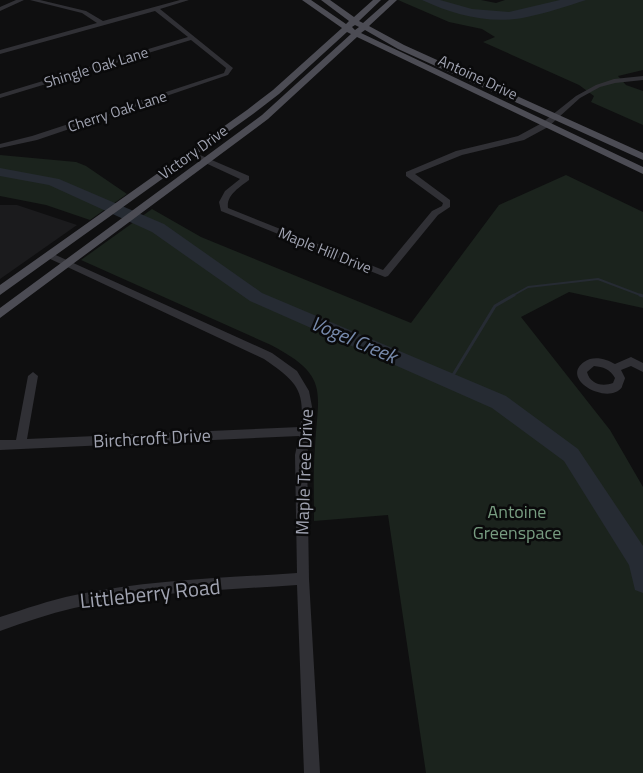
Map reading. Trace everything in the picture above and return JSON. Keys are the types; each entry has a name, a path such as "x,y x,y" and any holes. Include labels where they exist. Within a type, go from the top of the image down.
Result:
{"main road":[{"name":"Antoine Drive","path":"306,0 350,24 364,27 643,157"},
{"name":"Antoine Drive","path":"325,0 357,34 643,171"},
{"name":"Victory Drive","path":"0,291 250,112 296,74 377,0"},
{"name":"Victory Drive","path":"0,314 265,117 393,0"},
{"path":"296,74 311,76"},
{"path":"461,85 470,78"}],"street":[{"path":"0,9 21,0"},
{"path":"33,0 84,12 101,23"},
{"path":"0,51 186,0"},
{"path":"155,8 192,38"},
{"name":"Cherry Oak Lane","path":"0,146 34,138 226,74 230,68 192,38"},
{"name":"Shingle Oak Lane","path":"0,96 192,38"},
{"path":"545,125 578,97 598,87 614,81 643,78"},
{"name":"Maple Hill Drive","path":"190,154 246,178 228,193 223,202 224,209 385,274 435,213 446,207 447,202 409,174 459,153 521,138 545,125"},
{"name":"Maple Tree Drive","path":"49,255 284,366 293,374 304,391 308,412 301,455 303,579 312,773"},
{"path":"615,369 631,361 643,368"},
{"path":"21,444 33,376"},
{"name":"Birchcroft Drive","path":"0,445 304,431"},
{"name":"Littleberry Road","path":"0,624 35,610 95,596 178,587 303,579"}],"shaded area":[{"path":"422,0 440,0 472,9 509,12 560,0 586,0 534,15 500,20 460,14"},
{"path":"0,205 17,205 77,225 0,279"}],"green space":[{"path":"398,0 481,0 496,3 505,0 643,0 643,70 618,76 626,85 643,91 643,125 591,102 594,96 579,85 483,42 495,37 482,29 449,22"},
{"path":"0,155 76,162 86,166 127,194 90,220 46,205 0,196"},
{"name":"Antoine Greenspace","path":"566,175 643,212 643,308 569,292 521,317 610,430 643,487 643,773 426,773 388,515 314,521 318,398 312,376 290,356 271,345 81,260 152,209 201,237 411,323 499,205"}],"waterway":[{"name":"Vogel Creek","path":"0,172 54,182 158,228 256,297 499,402 571,455 640,562 643,582"},
{"path":"512,296 528,287 598,279 643,296 640,295"},
{"path":"450,380 495,306 514,295"}]}
